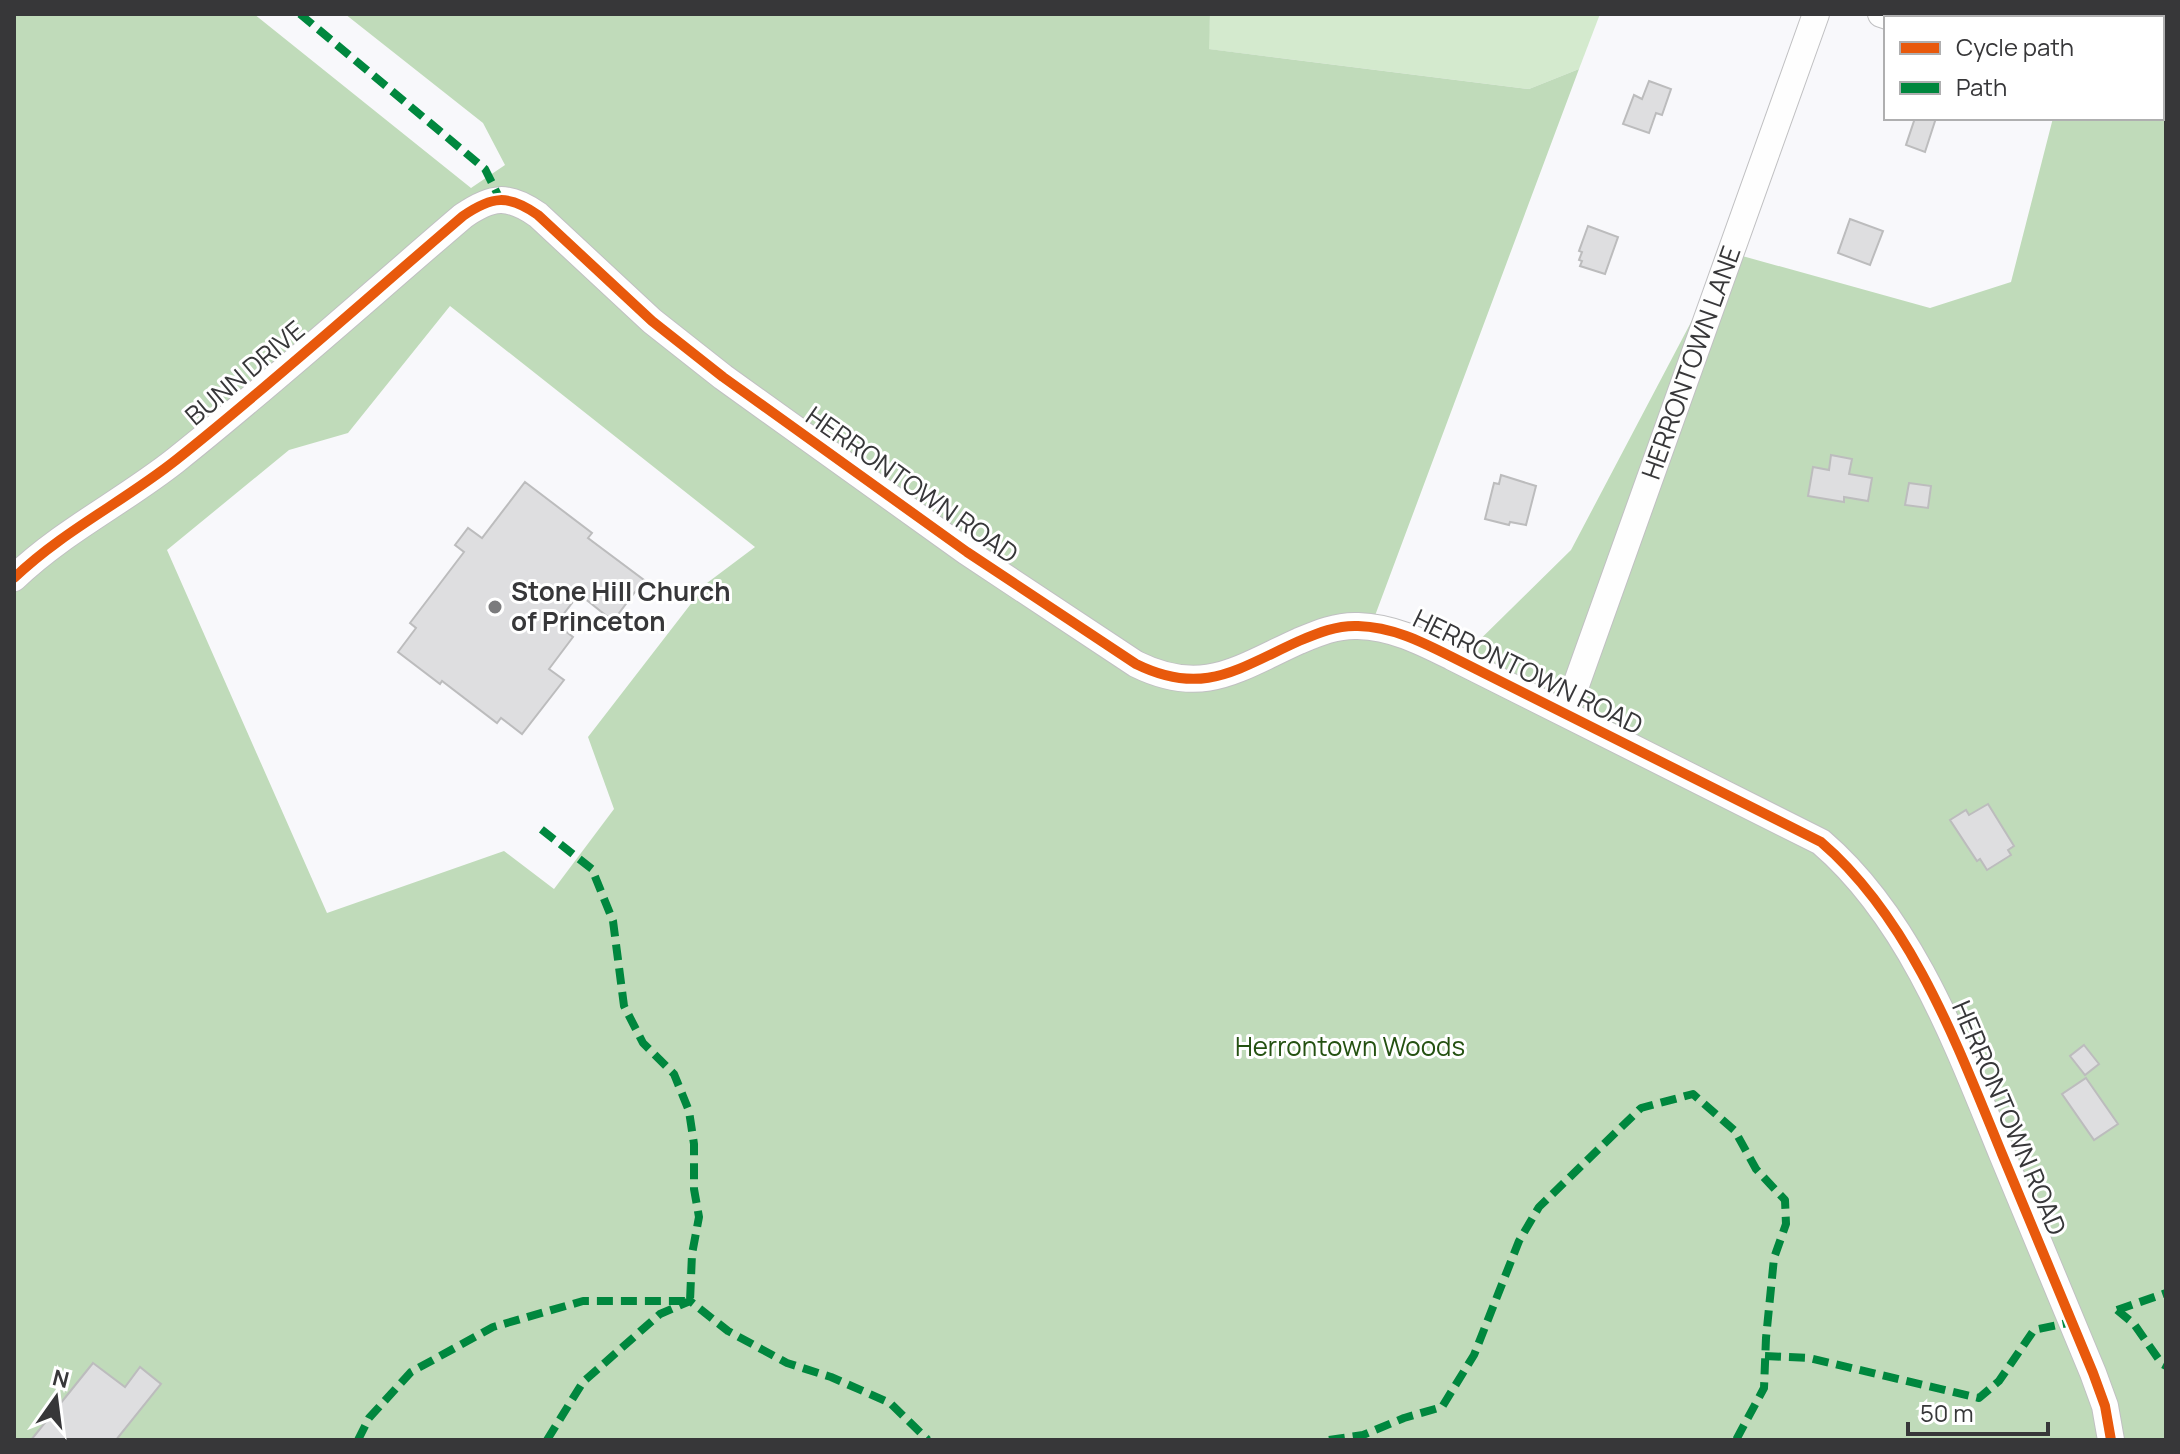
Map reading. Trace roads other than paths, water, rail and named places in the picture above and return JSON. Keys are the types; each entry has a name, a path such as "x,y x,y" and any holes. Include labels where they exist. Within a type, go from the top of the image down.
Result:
{"street":[{"name":"HERRONTOWN LANE","path":"1566,713 1816,14"},
{"name":"HERRONTOWN ROAD","path":"500,199 522,204 538,215 652,321 791,426 967,552 1111,649 1157,674 1179,680 1211,678 1333,628 1357,626 1385,629 1407,636 1566,713 1821,842 1844,861 1874,898 1911,955 1969,1072 2093,1373 2105,1406 2111,1440"},
{"name":"BUNN DRIVE","path":"14,578 66,533 148,480 204,437 463,216 488,201 500,199"}],"place":[{"name":"Stone Hill Church of Princeton","path":"495,607"}],"park label":[{"name":"Herrontown Woods","path":"1350,1047"}]}
